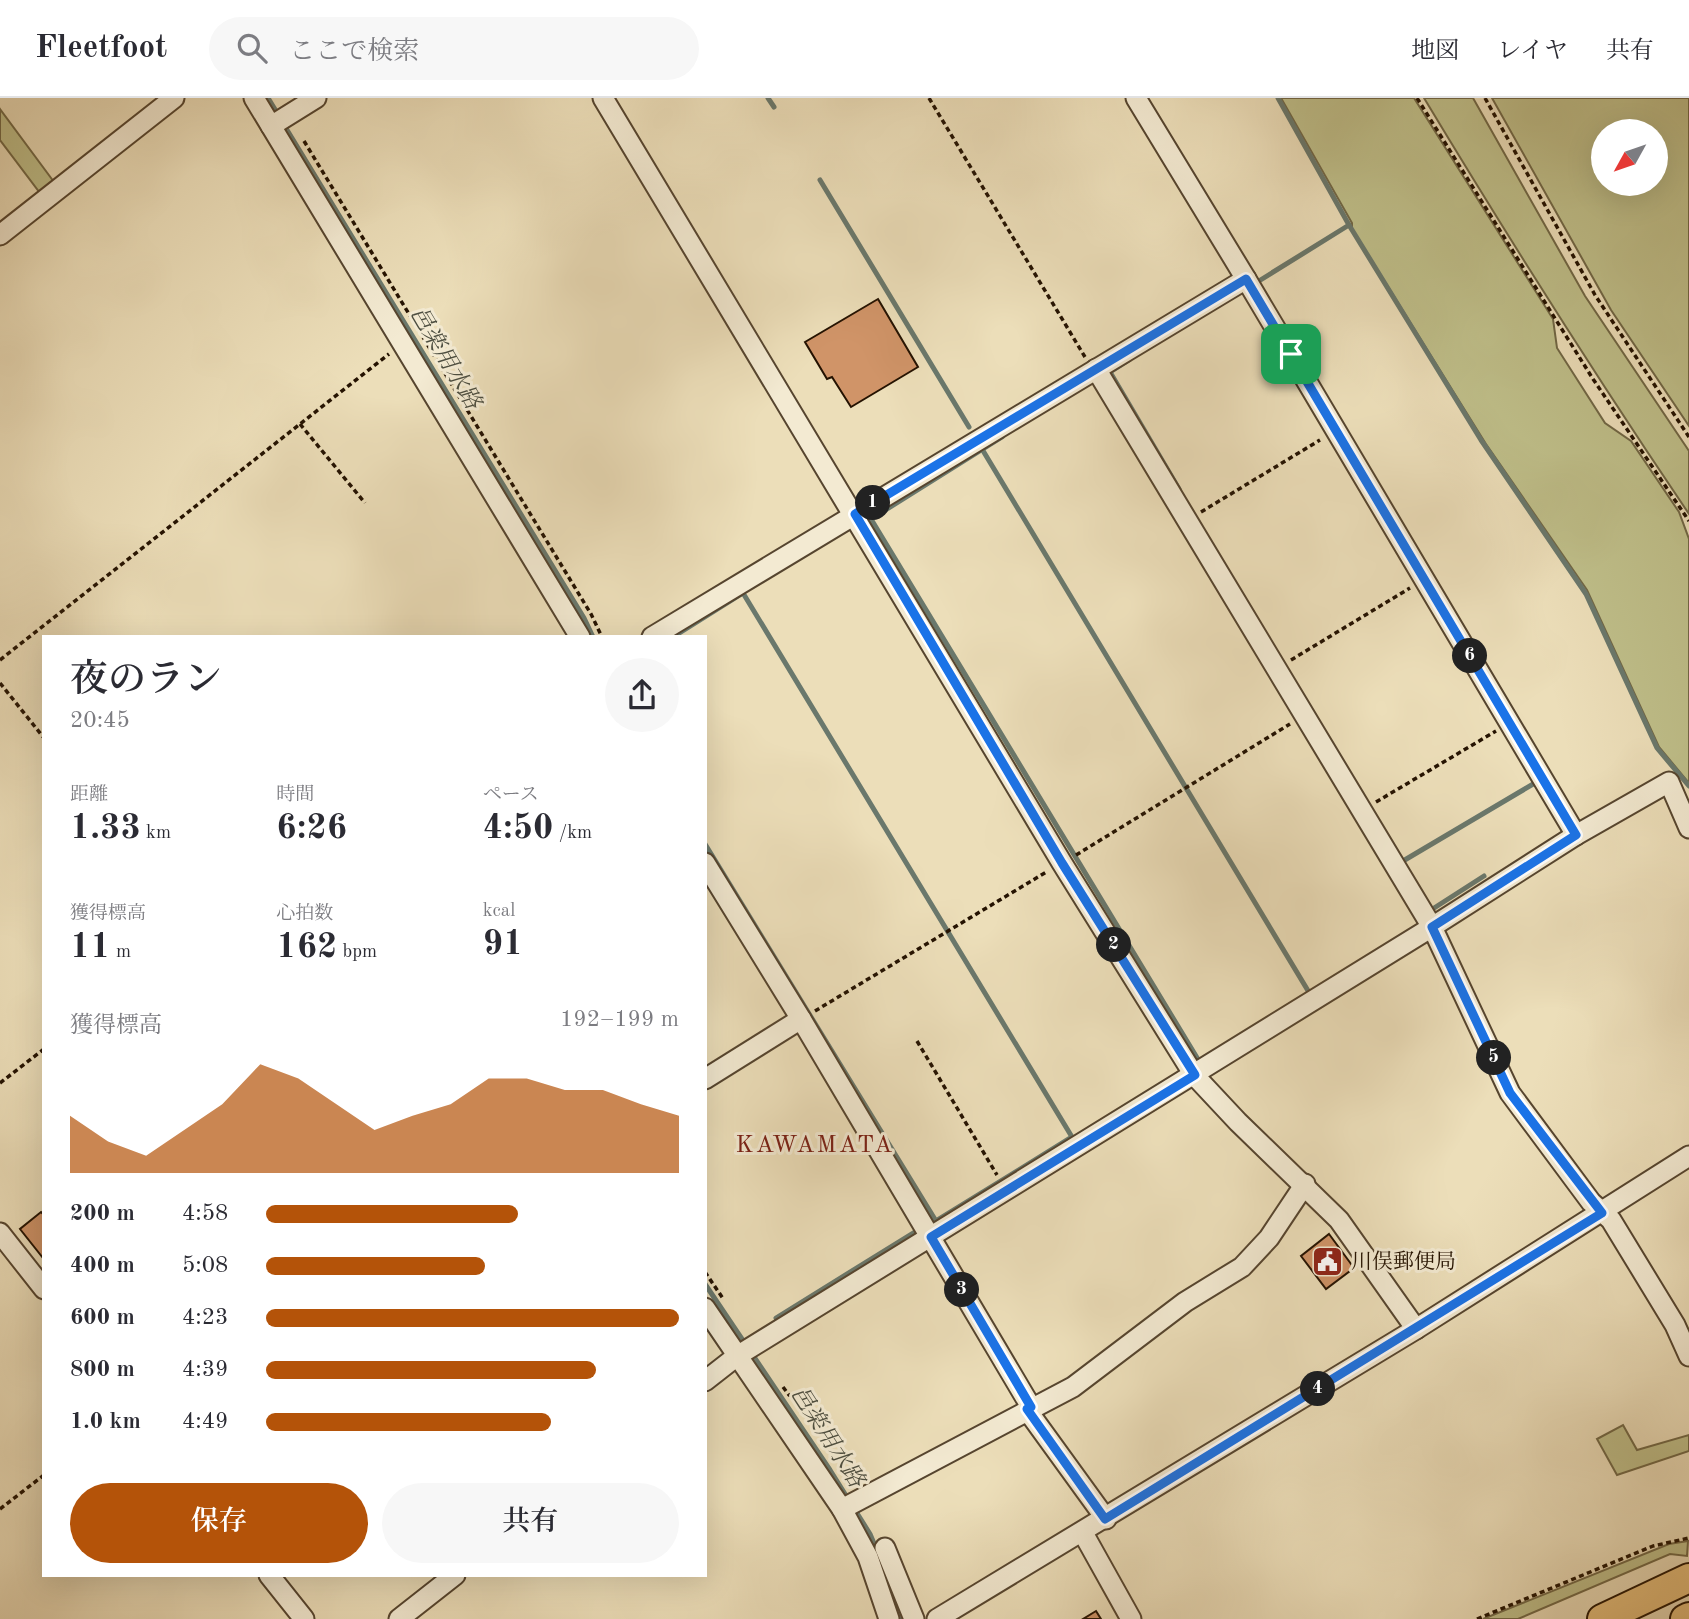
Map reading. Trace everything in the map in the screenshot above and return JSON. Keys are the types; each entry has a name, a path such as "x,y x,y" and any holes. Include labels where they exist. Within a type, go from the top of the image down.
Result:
{"highway":[{"path":"1602,1619 1689,1578"}],"street":[{"path":"0,235 174,98"},
{"path":"254,98 579,635"},
{"path":"271,126 316,98"},
{"path":"603,98 1062,863 1195,1075 1238,1122 1305,1184 1339,1220 1416,1329"},
{"path":"1136,98 1576,835"},
{"path":"655,635 1246,279"},
{"path":"1094,370 1278,669 1432,927 1510,1093 1602,1213 1611,1220 1675,1325 1689,1356"},
{"path":"707,1379 737,1356 1195,1075 1576,835 1669,782 1689,828"},
{"path":"707,866 931,1237 1029,1408 1105,1519"},
{"path":"707,1078 801,1019"},
{"path":"937,1619 1416,1329 1689,1156"},
{"path":"842,1509 1073,1387 1185,1302 1242,1267 1269,1238 1305,1184"},
{"path":"0,1233 42,1286"},
{"path":"707,1311 842,1509 869,1557 889,1619"},
{"path":"1083,1533 1131,1619"},
{"path":"885,1548 914,1619"},
{"path":"271,1577 304,1619"},
{"path":"399,1619 452,1577"}],"path":[{"path":"929,98 1094,370"},
{"path":"1417,98 1593,379 1689,521"},
{"path":"1485,98 1595,295 1689,437"},
{"path":"288,115 591,614 601,635"},
{"path":"0,660 402,343"},
{"path":"300,424 365,503"},
{"path":"1187,520 1336,430"},
{"path":"1278,669 1424,579"},
{"path":"0,683 42,736"},
{"path":"1362,810 1510,723"},
{"path":"917,1041 1007,1191"},
{"path":"0,1083 42,1051"},
{"path":"0,1509 42,1477"},
{"path":"1477,1619 1653,1546 1689,1538"}],"green space":[{"path":"1281,98 1414,98 1553,319 1557,348 1605,423 1631,441 1679,512 1689,539 1689,783 1659,747 1587,590 1486,444 1352,229 1352,223"},
{"path":"1424,98 1473,98 1585,296 1689,451 1689,514 1554,308"},
{"path":"1492,98 1689,98 1689,426 1611,310"},
{"path":"0,109 54,182 40,193 0,140"},
{"path":"1623,1425 1637,1450 1689,1435 1689,1451 1617,1475 1597,1439"},
{"path":"1688,1541 1687,1556 1670,1554 1518,1619 1483,1619 1669,1544"}],"building":[{"path":"878,299 918,367 851,407 832,377 827,379 805,342"},
{"path":"42,1213 42,1257 20,1229"},
{"path":"1329,1234 1354,1268 1326,1289 1301,1256"},
{"path":"1096,1611 1101,1619 1083,1619"}],"waterway":[{"name":"邑楽用水路","path":"268,98 279,116"},
{"path":"768,98 774,107"},
{"path":"1278,98 1349,225 1481,440 1586,594 1657,748 1689,786"},
{"name":"邑楽用水路","path":"284,125 592,635"},
{"path":"820,180 969,427"},
{"path":"1254,284 1349,225"},
{"path":"1129,360 1110,372 1179,489"},
{"path":"1002,437 871,519 1199,1061"},
{"path":"982,449 1310,994"},
{"path":"676,635 743,593 1072,1137 936,1221 707,847"},
{"path":"1403,861 1540,780"},
{"path":"1429,906 1431,910 1484,876"},
{"path":"776,1318 918,1230"},
{"name":"邑楽用水路","path":"707,1287 830,1470 870,1534 878,1553"},
{"name":"邑楽用水路","path":"892,1589 901,1619"}],"place":[{"name":"川俣郵便局","path":"1328,1262"}],"district":[{"name":"KAWAMATA","path":"815,1146"}],"route":[{"path":"1246,279 1291,354 1576,835 1432,927 1510,1093 1602,1213 1105,1519 1027,1409 1031,1407 931,1237 1195,1075 1062,863 855,514 1246,279"}]}
